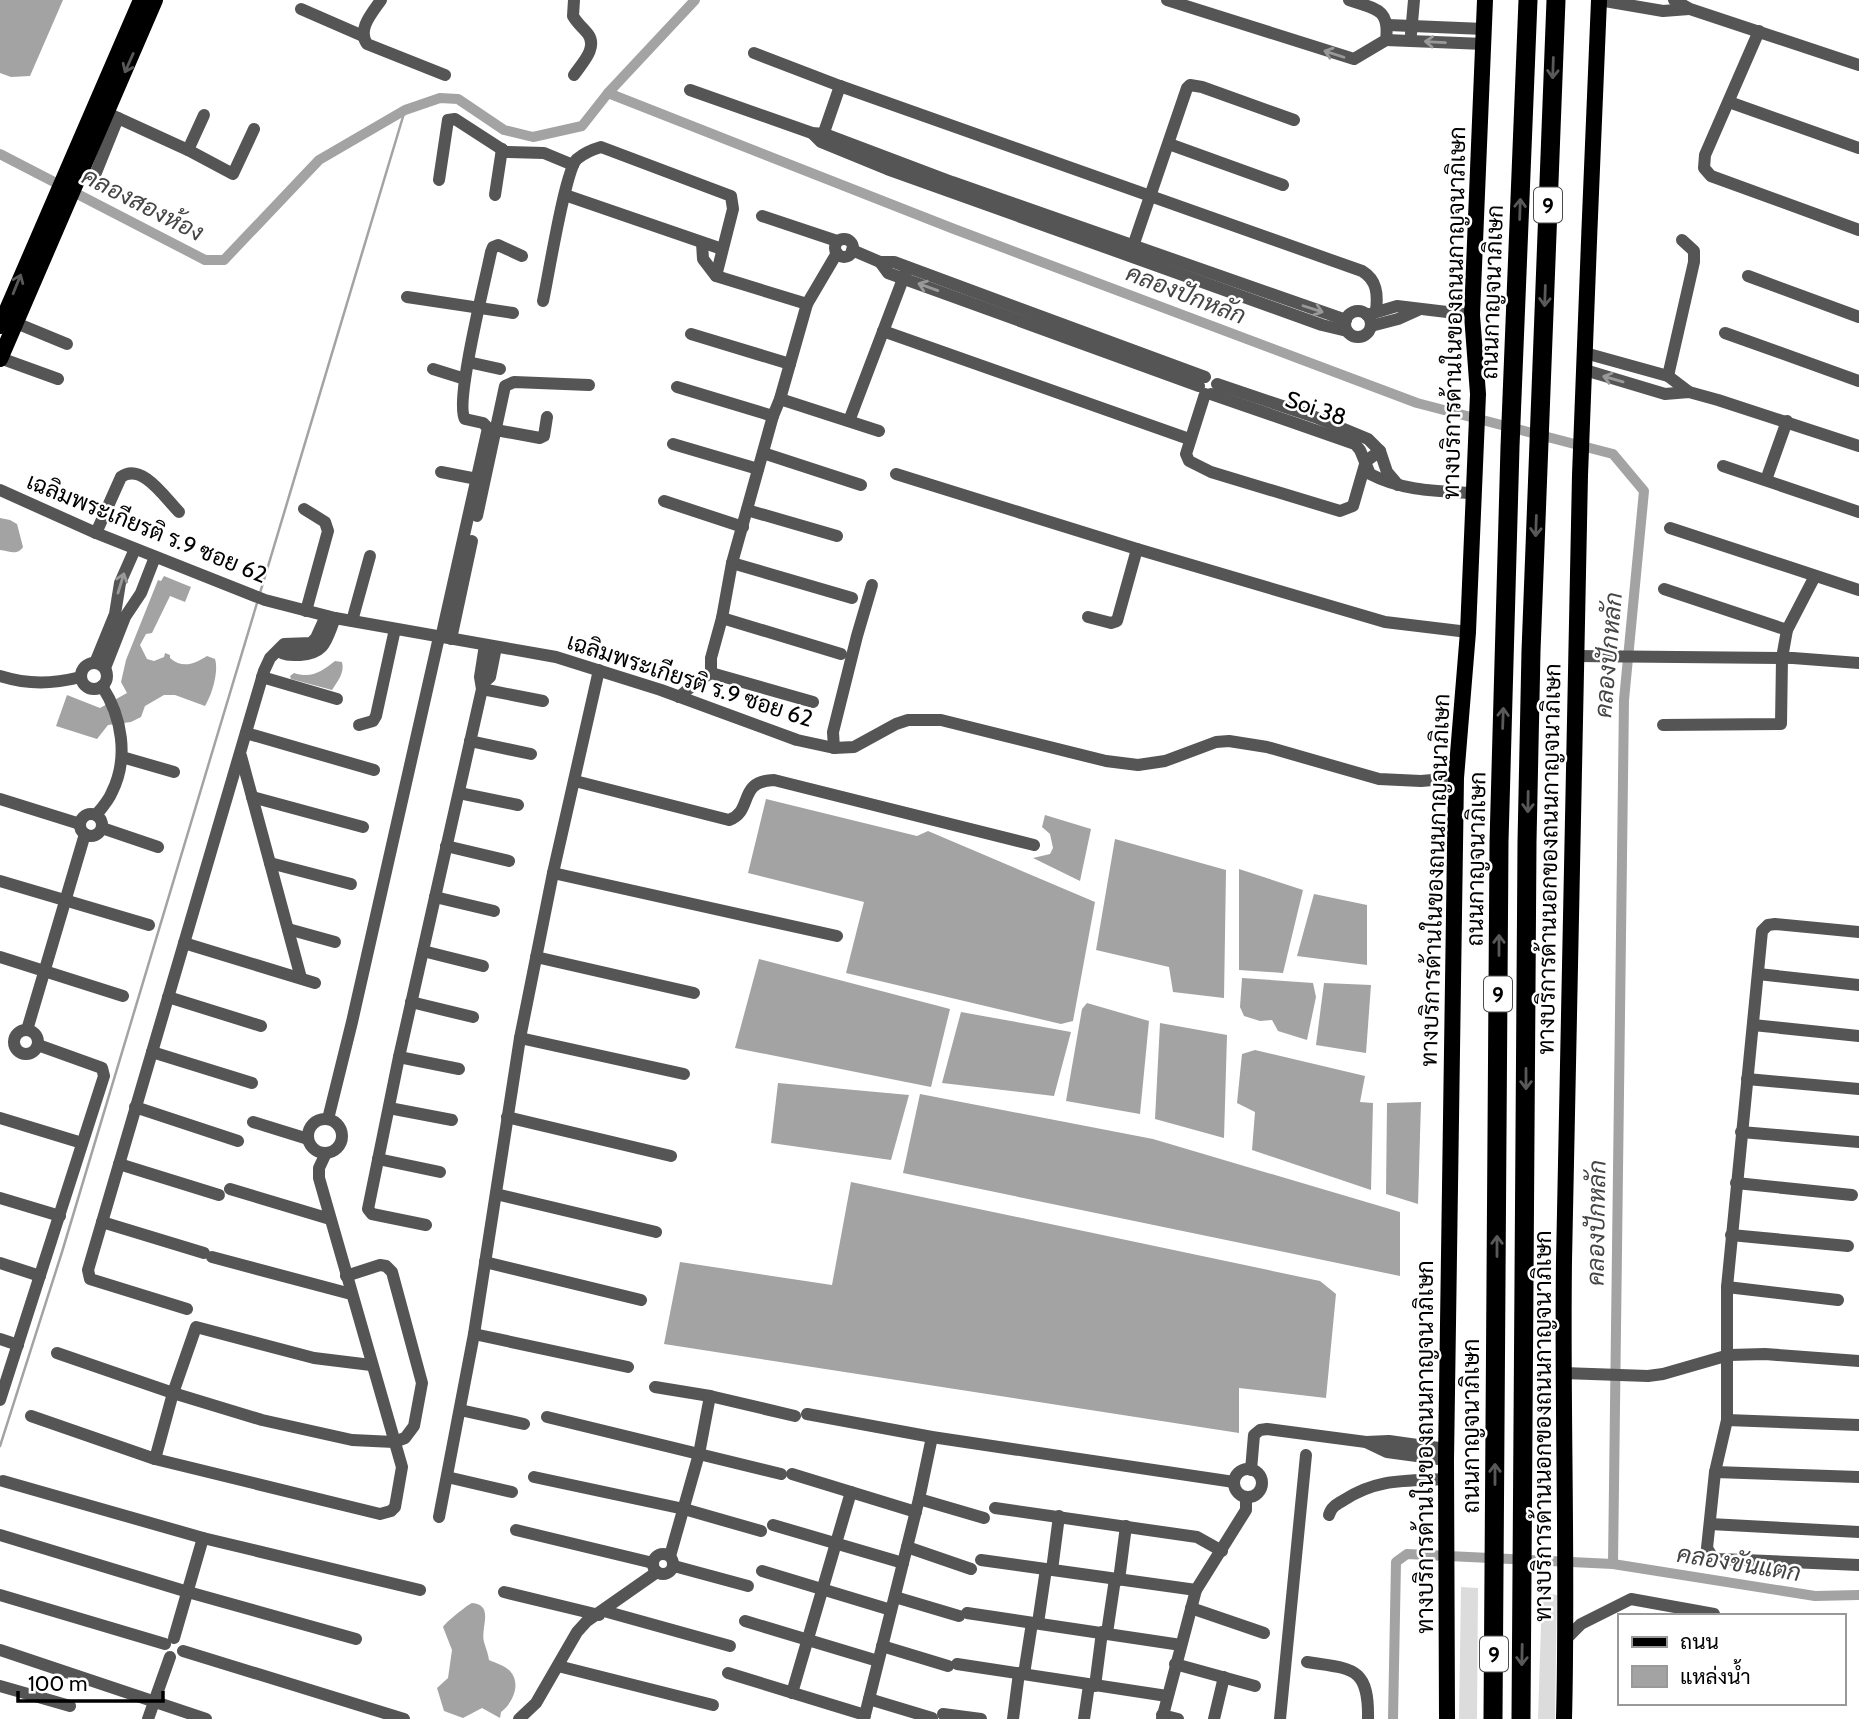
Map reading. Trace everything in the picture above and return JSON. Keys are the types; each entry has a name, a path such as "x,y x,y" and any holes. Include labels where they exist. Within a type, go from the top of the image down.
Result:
{"highway":[{"name":"ถนนกาญจนาภิเษก","path":"1493,1719 1499,842 1510,447 1528,0"},
{"name":"9","path":"1521,1719 1527,829 1556,0"}],"main road":[{"path":"0,358 8,325 87,138 141,0"},
{"path":"87,138 113,115 155,0"},
{"name":"ทางบริการด้านในของถนนกาญจนาภิเษก","path":"1447,1719 1445,1535 1456,778 1468,632 1478,394 1472,315 1485,0"},
{"name":"ทางบริการด้านนอกของถนนกาญจนาภิเษก","path":"1564,1719 1567,1548 1563,1373 1576,656 1580,472 1599,0"}],"street":[{"path":"365,40 366,23 381,0"},
{"path":"574,0 573,16 592,43 574,75"},
{"path":"1167,0 1349,59 1359,57 1386,40 1484,37"},
{"path":"1349,0 1382,13 1388,25 1386,40"},
{"path":"1411,41 1414,0"},
{"path":"1599,0 1663,11 1690,9"},
{"path":"1674,0 1690,9 1859,65"},
{"path":"301,9 445,75"},
{"path":"1388,25 1484,37"},
{"path":"1759,31 1705,155 1704,168 1708,173 1859,230"},
{"path":"754,53 1362,271 1374,281 1377,299 1363,336 1354,337 1346,326"},
{"path":"1132,251 1190,85 1294,120"},
{"path":"819,136 840,86"},
{"path":"690,90 950,187 1261,298 1322,325 1346,326"},
{"path":"1729,102 1859,148"},
{"path":"95,175 113,115 233,174 254,129"},
{"path":"188,150 204,115"},
{"path":"439,180 448,120 455,119 502,149 515,153 544,153 573,165"},
{"path":"1169,144 1283,185"},
{"path":"543,301 573,165 576,159 601,147 731,196 733,209 716,276"},
{"path":"495,195 502,149"},
{"path":"565,195 722,249"},
{"path":"711,673 710,658 722,618 732,563 773,416 807,304 837,247 762,216"},
{"path":"1668,376 1694,261 1694,251 1682,240"},
{"path":"702,243 702,259 716,276 807,304"},
{"path":"444,638 488,428 484,423 463,416 468,362 493,247 498,245 522,256"},
{"name":"Soi 38","path":"837,247 845,257 852,250 880,262 894,262 906,273 1207,387 1357,440 1370,474 1398,485 1473,493"},
{"path":"849,421 906,273"},
{"path":"1748,276 1859,317"},
{"path":"407,298 513,313"},
{"path":"1371,317 1397,306 1472,315"},
{"path":"1346,326 1353,313 1363,312 1371,317"},
{"path":"8,325 67,345"},
{"path":"883,331 1189,439"},
{"path":"1725,333 1859,381"},
{"path":"691,334 790,364"},
{"path":"1585,353 1668,376 1689,392 1859,446"},
{"path":"0,358 58,379"},
{"path":"468,362 500,369"},
{"path":"433,369 465,379"},
{"path":"1585,370 1665,394 1689,392"},
{"path":"1642,387 1646,371"},
{"path":"328,1119 505,386 508,383 589,385"},
{"path":"677,387 773,416"},
{"path":"1207,387 1186,454 1189,461 1197,467 1340,511 1353,506 1366,461 1380,452"},
{"path":"780,399 879,432"},
{"path":"496,430 540,438 544,436 547,417"},
{"path":"1766,480 1787,421"},
{"path":"1357,440 1368,439 1380,452 1387,472 1398,485"},
{"path":"673,444 758,470"},
{"path":"763,453 861,485"},
{"path":"1723,466 1859,512"},
{"path":"96,533 121,477 127,472 143,477 179,512"},
{"path":"441,472 477,478"},
{"path":"896,474 1385,622 1468,632"},
{"name":"เฉลิมพระเกียรติ ร.9 ซอย 62","path":"0,491 96,533 265,600 330,617 556,657 679,697 797,740 834,748 854,747 896,724 923,719 941,720 1106,761 1138,765 1165,761 1216,742 1229,741 1267,747 1379,779 1456,778"},
{"path":"664,501 743,527"},
{"path":"304,509 325,522 328,527 306,611"},
{"path":"747,510 838,537"},
{"path":"1670,528 1859,590"},
{"path":"120,616 120,583 135,549"},
{"path":"1088,617 1111,623 1116,621 1137,549"},
{"path":"352,621 370,556"},
{"path":"100,666 120,616 141,593 155,557"},
{"path":"732,563 852,598"},
{"path":"1663,725 1781,724 1782,658 1787,630 1815,576"},
{"path":"834,748 833,732 872,585"},
{"path":"1664,589 1787,630"},
{"path":"187,1309 90,1279 88,1270 262,677 270,658 278,651 285,656 318,652 323,646 330,617"},
{"path":"722,618 841,654"},
{"path":"359,725 373,721 376,716 396,629"},
{"path":"426,1225 370,1212 369,1201 482,687 490,677 491,646"},
{"path":"1576,656 1782,658 1859,663"},
{"path":"81,677 83,669 100,666"},
{"path":"81,677 89,688 102,686 107,679 100,666"},
{"path":"439,1517 474,1334 520,1038 553,873 599,670"},
{"path":"679,697 711,673 813,702"},
{"path":"0,676 39,684 81,677"},
{"path":"262,677 337,699"},
{"path":"96,815 112,794 122,757 119,724 112,702 102,686"},
{"path":"482,687 543,701"},
{"path":"246,733 374,770"},
{"path":"470,741 531,754"},
{"path":"241,755 301,978"},
{"path":"122,757 174,772"},
{"path":"575,782 729,820 740,812 752,786 774,780 1034,845"},
{"path":"459,793 518,805"},
{"path":"252,797 363,827"},
{"path":"1,799 96,834 102,828"},
{"path":"27,1030 87,814 101,819 102,828"},
{"path":"102,828 158,847"},
{"path":"446,846 509,861"},
{"path":"270,863 351,884"},
{"path":"553,873 837,936"},
{"path":"0,881 149,926"},
{"path":"435,897 494,911"},
{"path":"1859,932 1768,925 1762,931 1727,1287 1727,1420 1715,1472 1707,1548 1713,1558 1859,1565"},
{"path":"288,929 335,942"},
{"path":"184,943 315,982"},
{"path":"424,951 483,966"},
{"path":"0,957 123,996"},
{"path":"536,957 694,993"},
{"path":"1758,974 1859,985"},
{"path":"168,997 261,1026"},
{"path":"411,1002 473,1017"},
{"path":"1753,1025 1859,1036"},
{"path":"27,1030 37,1037 38,1045 28,1054 19,1052 14,1045 19,1032 27,1030"},
{"path":"520,1038 684,1074"},
{"path":"0,1400 104,1070 38,1045"},
{"path":"152,1052 252,1083"},
{"path":"399,1057 458,1069"},
{"path":"1747,1079 1859,1089"},
{"path":"135,1107 238,1141"},
{"path":"389,1108 452,1120"},
{"path":"507,1116 671,1156"},
{"path":"0,1118 82,1143"},
{"path":"308,1139 313,1124 328,1119"},
{"path":"30,1416 155,1460 380,1514 391,1511 395,1507 402,1467 319,1178 319,1168 326,1153 336,1149 342,1140 341,1129 328,1119"},
{"path":"253,1122 308,1139 313,1147 326,1153"},
{"path":"1741,1132 1859,1142"},
{"path":"378,1159 440,1172"},
{"path":"118,1164 330,1219"},
{"path":"1736,1183 1852,1195"},
{"path":"496,1195 656,1231"},
{"path":"0,1198 60,1216"},
{"path":"102,1222 208,1255 351,1294"},
{"path":"1731,1235 1848,1245"},
{"path":"485,1262 641,1300"},
{"path":"0,1263 40,1276"},
{"path":"57,1353 173,1393 262,1419 352,1440 394,1442 405,1438 414,1426 422,1383 392,1272 386,1266 380,1265 346,1276"},
{"path":"1727,1287 1839,1300"},
{"path":"155,1460 173,1393 196,1327 314,1359 371,1365"},
{"path":"474,1334 628,1367"},
{"path":"0,1339 18,1345"},
{"path":"1563,1373 1631,1376 1663,1374 1729,1355 1765,1354 1859,1361"},
{"path":"655,1387 932,1437 1234,1482"},
{"path":"672,1561 699,1454 710,1396"},
{"path":"460,1410 524,1423"},
{"path":"547,1417 787,1474 851,1492 984,1518"},
{"path":"1727,1420 1859,1425"},
{"path":"1251,1470 1254,1435 1260,1430 1275,1429 1366,1442 1387,1452 1446,1455"},
{"path":"728,1673 864,1717 932,1437"},
{"path":"1280,1719 1306,1455"},
{"path":"1251,1470 1259,1474 1261,1487 1252,1496 1245,1497 1239,1494 1234,1482 1241,1471 1251,1470"},
{"path":"1715,1472 1859,1477"},
{"path":"447,1477 512,1492"},
{"path":"534,1478 835,1543 903,1563"},
{"path":"1329,1515 1330,1510 1338,1503 1382,1482 1446,1479"},
{"path":"3,1481 203,1538 420,1590"},
{"path":"792,1693 851,1492"},
{"path":"1178,1719 1162,1717 1196,1590 1246,1510 1245,1497"},
{"path":"995,1508 1197,1537 1222,1551"},
{"path":"1013,1719 1059,1516"},
{"path":"1710,1524 1859,1532"},
{"path":"1084,1719 1117,1580 1126,1526"},
{"path":"516,1530 655,1567"},
{"path":"0,1535 356,1639"},
{"path":"170,1657 166,1654 169,1641 188,1592 203,1538"},
{"path":"907,1547 976,1565 1049,1569 1196,1590"},
{"path":"519,1719 536,1703 577,1632 655,1567 660,1555 748,1586"},
{"path":"762,1571 891,1610"},
{"path":"504,1592 602,1613 730,1646"},
{"path":"0,1595 169,1641 180,1640 183,1651 180,1655 170,1657"},
{"path":"894,1597 963,1615 1181,1644"},
{"path":"1566,1639 1581,1624 1631,1599 1714,1614"},
{"path":"1191,1608 1264,1633"},
{"path":"745,1621 878,1661"},
{"path":"882,1646 953,1665 1167,1696"},
{"path":"0,1650 206,1719"},
{"path":"183,1651 404,1719"},
{"path":"148,1719 170,1657"},
{"path":"1307,1662 1349,1668 1368,1690 1368,1719"},
{"path":"1175,1664 1255,1686"},
{"path":"558,1666 713,1705"},
{"path":"1214,1719 1224,1677"},
{"path":"0,1686 70,1706"},
{"path":"869,1699 937,1716 981,1719"}],"shaded area":[{"path":"1461,1587 1478,1588 1477,1719 1459,1719"},
{"path":"1542,1593 1557,1595 1555,1719 1538,1719"}],"water":[{"path":"0,0 63,0 30,76 11,77 0,73"},
{"path":"0,518 17,524 23,547 18,551 0,550"},
{"path":"164,576 191,587 185,602 170,596 152,633 146,634 140,645 147,659 154,661 164,657 165,653 184,664 207,656 215,659 214,683 205,706 175,695 164,695 145,706 141,717 131,722 108,725 97,739 56,726 67,695 100,708 127,693 121,682 126,660 158,580 161,581"},
{"path":"335,661 342,662 342,670 332,690 291,679 290,676 294,673 311,674 321,671"},
{"path":"766,799 917,836 928,831 1095,902 1073,1021 1061,1024 846,973 864,902 748,873"},
{"path":"1045,815 1091,829 1080,881 1033,858 1050,854 1053,848 1050,834 1042,827"},
{"path":"1115,839 1226,870 1224,998 1173,992 1169,967 1096,950"},
{"path":"1239,869 1303,890 1283,973 1239,970"},
{"path":"1314,894 1367,905 1367,965 1297,956"},
{"path":"759,959 950,1009 931,1087 735,1048"},
{"path":"1242,978 1313,983 1316,997 1307,1040 1278,1031 1272,1020 1260,1021 1244,1016 1240,1007"},
{"path":"1324,983 1371,985 1366,1053 1316,1045"},
{"path":"1087,1003 1149,1021 1140,1114 1066,1101 1082,1009"},
{"path":"961,1012 1071,1032 1054,1096 942,1083"},
{"path":"1160,1023 1227,1035 1224,1138 1155,1119"},
{"path":"1255,1050 1365,1076 1360,1102 1373,1103 1371,1190 1252,1150 1255,1112 1237,1103 1242,1054"},
{"path":"778,1083 909,1095 891,1160 771,1143"},
{"path":"920,1094 1153,1139 1400,1212 1400,1276 903,1173"},
{"path":"1421,1102 1418,1204 1386,1194 1387,1103"},
{"path":"851,1182 1320,1281 1336,1294 1326,1398 1239,1388 1239,1433 664,1344 680,1262 832,1285"},
{"path":"472,1603 483,1608 485,1613 483,1636 489,1660 508,1669 514,1676 512,1699 501,1712 500,1718 482,1708 463,1718 444,1711 437,1688 448,1678 452,1650 443,1627"}],"waterway":[{"name":"คลองสองห้อง","path":"0,154 205,260 224,260 319,160 405,110 440,98 458,99 504,130 533,137 582,126 608,93 695,0"},
{"name":"คลองปักหลัก","path":"608,93 954,229 1417,403 1613,454 1644,491 1624,700 1613,1564"},
{"path":"260,593 405,110"},
{"path":"0,1446 62,1252 257,603"},
{"name":"คลองปักหลัก","path":"1393,1719 1396,1562 1407,1554 1613,1564 1815,1596 1859,1595"}],"water label":[{"name":"คลองขันแตก","path":"1739,1563"}]}
